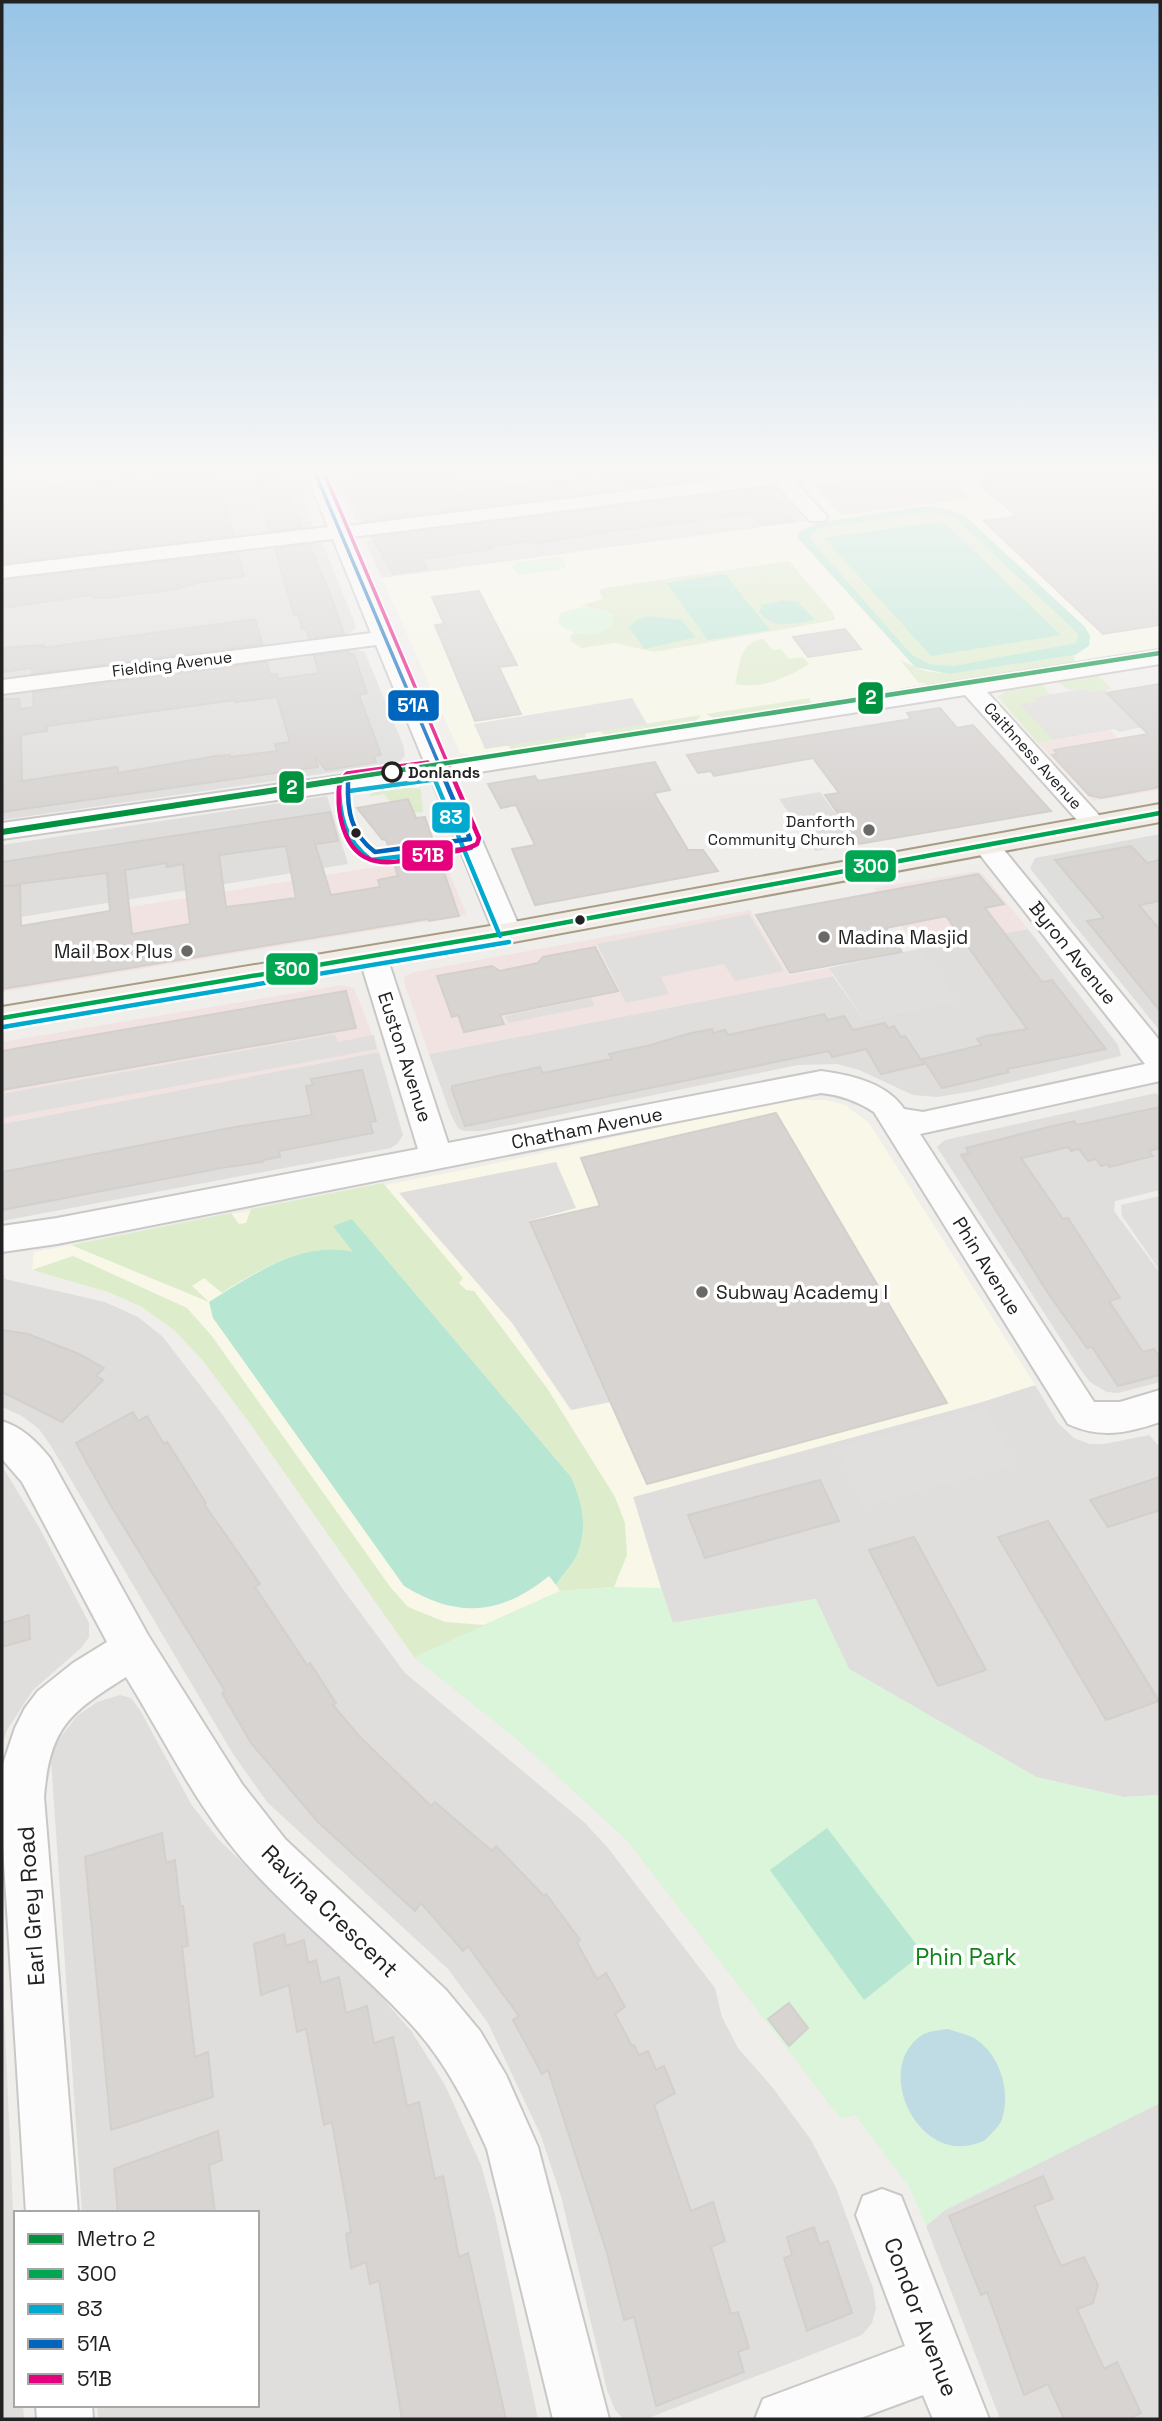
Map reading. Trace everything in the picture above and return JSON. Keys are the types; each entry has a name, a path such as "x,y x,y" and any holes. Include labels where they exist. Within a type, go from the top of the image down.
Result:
{"main road":[{"path":"2,1018 373,957 1160,813"}],"street":[{"path":"363,588 508,933"},
{"name":"Fielding Avenue","path":"2,687 383,638"},
{"path":"2,831 440,769 480,766 1160,657"},
{"name":"Caithness Avenue","path":"971,688 1095,825"},
{"name":"Byron Avenue","path":"986,845 1160,1061"},
{"name":"Euston Avenue","path":"373,957 437,1157"},
{"path":"895,1119 923,1123 1160,1071"},
{"name":"Chatham Avenue","path":"2,1239 821,1082 841,1084 869,1094 885,1104 895,1119"},
{"name":"Phin Avenue","path":"895,1119 1081,1413 1094,1420 1158,1410"},
{"name":"Ravina Crescent","path":"2,1437 24,1454 36,1470 133,1649 226,1800 269,1855 429,2007 462,2049 488,2093 512,2147 528,2202 580,2419"},
{"name":"Earl Grey Road","path":"52,2211 22,1797 23,1769 27,1750 47,1712 94,1673 133,1649"},
{"name":"Condor Avenue","path":"881,2215 961,2419"},
{"path":"783,2419 939,2361"}],"shaded area":[{"path":"2,588 341,588 356,628 350,633 2,680"},
{"path":"386,588 1160,588 1160,647 478,757 460,753"},
{"path":"353,649 365,652 382,694 278,707 301,777 2,820 2,695"},
{"path":"1085,689 1091,692 1105,690 1142,727 1053,740 1020,704 1037,701 1034,697"},
{"path":"382,694 405,756 399,762 301,777 277,707"},
{"path":"632,698 647,724 485,749 474,724"},
{"path":"1110,730 1160,780 1160,790 1093,801 1038,743"},
{"path":"820,792 857,844 815,851 779,799"},
{"path":"327,796 348,864 2,920 2,845"},
{"path":"1160,834 1160,906 1072,922 1030,868 1035,858"},
{"path":"442,856 467,915 2,992 2,928"},
{"path":"977,871 984,875 1028,929 918,949 874,888"},
{"path":"1160,906 1160,1031 1072,922"},
{"path":"750,910 789,975 829,968 833,976 429,1054 404,982 405,976 414,972"},
{"path":"749,914 784,971 735,981 724,964 661,977 669,994 626,1003 597,944"},
{"path":"1028,929 1118,1045 1121,1056 974,1091 937,1097 913,1095 859,1070 837,1064 798,1065 481,1131 464,1131 458,1128 451,1115 429,1054 833,976 864,1020 956,1000 918,949"},
{"path":"918,949 957,1000 864,1020 829,968"},
{"path":"342,985 354,988 379,1052 2,1124 2,1042"},
{"path":"591,998 595,1006 508,1023 505,1016"},
{"path":"335,1034 338,1042 374,1035 377,1049 2,1118 2,1094"},
{"path":"379,1052 403,1135 391,1148 2,1221 2,1124"},
{"path":"1156,1093 1160,1098 1160,1190 1115,1201 1114,1211 1160,1273 1160,1382 1118,1393 1107,1392 1090,1382 1081,1370 937,1147 945,1140"},
{"path":"826,1100 845,1105 869,1123 1035,1385 982,1402 633,1497 661,1588 560,1591 414,1657 248,1421 203,1361 175,1331 142,1307 108,1292 32,1270 34,1252 478,1167 770,1103"},
{"path":"556,1162 576,1208 529,1221 611,1402 571,1410 512,1323 399,1193"},
{"path":"1160,1196 1160,1271 1122,1216 1121,1205"},
{"path":"2,1271 5,1279 105,1302 138,1317 163,1337 222,1414 345,1592 405,1673 585,1823 608,1848 715,1988 722,2017 738,2048 773,2088 811,2140 836,2188 873,2288 876,2308 872,2323 862,2335 646,2419 624,2419 615,2410 607,2390 561,2196 541,2136 488,2023 448,1969 267,1802 233,1754 51,1446 39,1429 22,1416 2,1407"},
{"path":"1035,1385 1058,1423 1074,1438 1090,1444 1104,1444 1149,1435 1160,1447 1160,1795 1124,1797 1036,1777 849,1669 815,1599 672,1623 633,1497 982,1402"},
{"path":"985,1408 1017,1464 864,1506 836,1448"},
{"path":"2,1466 39,1527 89,1623 89,1637 81,1648 33,1690 7,1730 2,1745"},
{"path":"120,1695 131,1698 191,1804 219,1840 379,1994 412,2032 445,2085 481,2165 495,2215 538,2419 98,2419 97,2407 259,2407 259,2211 82,2211 51,1760 56,1743 77,1716 97,1702"},
{"path":"2,1960 14,2233 14,2407 23,2407 24,2419 2,2419"},
{"path":"1160,2103 1160,2419 1000,2419 926,2226 945,2210"}],"green space":[{"path":"604,588 812,588 833,613 835,620 654,652 615,643 582,648 571,641 570,636 613,624 612,615 583,605 603,599 599,591"},
{"path":"670,588 736,588 770,630 708,640"},
{"path":"843,588 853,588 912,655 929,664 953,666 1076,643 1078,635 1074,630 1029,588 1043,588 1085,627 1090,636 1089,646 1075,655 949,674 915,667"},
{"path":"853,588 1029,588 1079,635 1076,643 954,666 929,664 912,655"},
{"path":"869,588 1012,588 1061,635 931,656"},
{"path":"784,600 798,602 815,620 778,624 759,612 762,605"},
{"path":"583,607 607,611 614,620 613,624 600,632 585,634 570,631 558,622 561,613"},
{"path":"648,616 681,620 696,637 645,649 629,628 635,621"},
{"path":"763,639 773,650 781,649 789,659 803,657 809,664 792,674 764,684 735,684 745,650 755,641"},
{"path":"1075,655 1074,662 930,685 918,682 900,660 925,671 949,674"},
{"path":"1098,676 1112,689 1091,692 1085,689 1070,690 1059,682"},
{"path":"1043,685 1050,695 1035,697 1037,701 1021,704 1053,740 1038,743 998,697 1006,691"},
{"path":"810,698 811,704 715,719 706,714"},
{"path":"701,715 694,723 606,737 600,731"},
{"path":"585,733 587,740 512,752 508,745"},
{"path":"380,787 421,789 423,812 401,809 384,794 368,797"},
{"path":"383,1183 463,1278 459,1283 466,1290 474,1291 547,1388 615,1497 625,1523 627,1555 614,1587 560,1591 556,1585 576,1556 583,1532 581,1505 571,1477 352,1219 334,1227 354,1253 319,1250 285,1259 222,1293 204,1278 192,1286 209,1302 71,1245 231,1213 239,1224 246,1223 251,1209"},
{"path":"352,1219 571,1477 581,1505 583,1532 576,1556 556,1585 549,1576 514,1599 479,1608 443,1604 404,1586 213,1318 209,1302 277,1263 314,1251 353,1252 333,1226"},
{"path":"73,1256 187,1308 211,1335 391,1588 408,1607 445,1622 484,1625 547,1597 835,2111 627,1840 517,1739 414,1657 248,1421 203,1361 175,1331 142,1307 108,1292 32,1270"},
{"name":"Phin Park","path":"614,1587 661,1588 673,1623 816,1599 849,1669 1036,1777 1123,1797 1160,1795 1160,2103 945,2210 926,2226 910,2188 855,2115 841,2119 627,1840 517,1739 414,1657 560,1591"},
{"path":"827,1828 923,1953 864,2000 770,1870"}],"water":[{"path":"948,2029 974,2038 991,2053 1004,2085 1001,2121 985,2140 971,2145 951,2145 933,2138 918,2125 901,2088 901,2068 908,2050 922,2035"}],"building":[{"path":"2,588 180,588 105,598 93,598 92,595 2,608"},
{"path":"286,588 328,588 344,634 309,638 306,629 302,629 298,614 294,615"},
{"path":"1055,588 1160,588 1160,625 1103,634"},
{"path":"479,591 517,665 499,667 521,714 475,721 435,625 444,624 432,597"},
{"path":"255,619 262,644 32,674 32,668 2,672 2,648 44,645 42,648"},
{"path":"845,629 861,649 808,657 793,637"},
{"path":"349,651 354,654 367,693 359,695 381,755 374,756 376,762 326,770 315,756 318,767 2,812 2,699 19,699 20,709 34,707 33,693 267,662 270,675 277,674 278,679 319,673 314,656","holes":["277,697 290,742 275,744 277,751 230,757 216,756 118,773 117,767 22,781 21,735 47,731 47,726 235,700"]},
{"path":"1160,684 1160,787 1101,798 1089,795 1052,755 1057,754 1054,750 1148,734 1107,693"},
{"path":"940,708 957,728 973,725 1051,811 859,844 825,795 839,793 813,758 714,776 711,771 698,773 687,755 911,719 907,713"},
{"path":"655,762 670,790 654,793 688,850 703,850 718,871 535,905 512,849 535,845 516,805 501,808 488,784 535,776 538,781"},
{"path":"408,799 416,818 425,817 459,916 2,989 2,886 2,862 330,812 338,841 315,844 331,895 380,887 378,880 398,876 386,840 382,839 357,808","holes":["286,846 296,898 226,907 219,855","166,863 167,867 183,864 190,924 132,934 125,870","107,873 110,911 21,926 20,886 2,886"]},
{"path":"1131,846 1147,863 1160,860 1160,901 1139,905 1160,930 1160,1011 1087,921 1104,918 1055,860"},
{"path":"978,874 1004,904 985,908 1042,982 1052,980 1106,1049 1007,1069 1009,1072 942,1088 923,1059 982,1045 977,1039 986,1036 1027,1029 946,916 886,928 902,952 790,973 756,915"},
{"path":"595,947 618,991 500,1015 504,1024 464,1032 458,1015 452,1017 437,976 492,966 500,971 538,963 543,957"},
{"path":"346,991 356,1028 2,1090 2,1051"},
{"path":"824,1014 828,1020 844,1016 853,1030 885,1023 888,1028 894,1026 901,1037 905,1036 924,1064 881,1074 866,1049 832,1057 829,1051 465,1126 452,1090 452,1086 540,1067 543,1073 612,1059 609,1054 687,1034 712,1029 713,1033 725,1030 728,1035"},
{"path":"362,1070 376,1121 370,1122 373,1133 279,1151 280,1157 263,1162 2,1210 2,1172 235,1127 312,1115 306,1086 313,1085 311,1079"},
{"path":"1160,1107 1160,1148 1149,1151 1153,1156 1109,1167 1108,1164 1101,1166 1096,1159 1088,1161 1079,1149 1071,1151 1069,1147 1021,1158 1063,1219 1068,1218 1120,1298 1109,1301 1143,1352 1154,1349 1160,1358 1160,1375 1118,1386 1092,1347 1087,1348 1048,1293 961,1155 969,1153 966,1148 1053,1126 1074,1121 1077,1125"},
{"path":"776,1113 947,1403 647,1484 530,1222 600,1206 581,1158"},
{"path":"2,1330 28,1334 79,1354 104,1368 96,1376 103,1380 62,1422 2,1392"},
{"path":"133,1412 138,1421 147,1416 164,1444 167,1442 206,1503 204,1504 260,1584 255,1587 307,1665 310,1663 336,1703 333,1705 359,1736 431,1806 435,1802 492,1851 496,1846 544,1896 546,1894 580,1940 577,1943 597,1979 606,1973 625,2007 615,2014 632,2046 634,2045 639,2055 648,2051 656,2070 664,2066 675,2093 654,2105 691,2211 713,2202 725,2241 711,2247 731,2314 738,2312 749,2348 738,2352 744,2372 656,2406 634,2317 624,2320 607,2253 548,2070 542,2074 513,2020 519,2016 468,1946 463,1951 421,1903 415,1911 317,1821 251,1743 222,1693 225,1691 111,1506 76,1443"},
{"path":"1160,1477 1160,1510 1108,1527 1090,1500"},
{"path":"820,1480 839,1521 705,1558 688,1515"},
{"path":"1048,1521 1159,1701 1106,1720 998,1537"},
{"path":"914,1537 986,1670 938,1686 869,1550"},
{"path":"29,1615 30,1639 2,1647 2,1623"},
{"path":"162,1833 166,1863 175,1860 180,1906 183,1906 188,1946 182,1947 195,2057 208,2052 213,2097 111,2130 85,1857"},
{"path":"284,1934 286,1946 304,1940 308,1963 316,1960 321,1983 339,1977 346,2013 367,2006 374,2043 393,2037 407,2106 419,2102 435,2179 443,2176 459,2257 468,2253 506,2419 402,2419 379,2281 370,2284 366,2262 351,2268 346,2234 351,2232 332,2122 324,2125 306,2029 297,2032 289,1985 261,1995 254,1944"},
{"path":"789,2003 808,2028 789,2046 768,2019"},
{"path":"218,2131 222,2160 209,2165 215,2211 118,2211 114,2169"},
{"path":"1043,2176 1053,2199 1034,2206 1061,2266 1084,2257 1098,2285 1093,2303 1077,2309 1104,2369 1117,2362 1141,2413 1129,2419 1064,2419 1048,2384 1024,2395 987,2292 981,2295 949,2216"},
{"path":"814,2227 819,2244 828,2241 852,2313 807,2331 784,2258 792,2255 787,2237"}],"metro line":[{"name":"2","path":"2,832 1160,653"}],"transit line":[{"name":"51A","path":"364,588 470,839"},
{"name":"51B","path":"373,588 479,838 477,844 472,847 413,858 390,862 366,858 354,847 343,827 338,798 341,777 347,773 428,762"},
{"name":"83","path":"349,791 435,779 500,936"},
{"name":"83","path":"339,782 339,805 347,836 361,853 371,860 471,848"},
{"name":"51A","path":"348,782 351,821 360,838 375,852 470,839"},
{"name":"300","path":"2,1018 508,933 1160,813"},
{"name":"83","path":"3,1027 509,942"}],"place":[{"name":"Donlands","path":"392,772"},
{"name":"Danforth Community Church","path":"869,830"},
{"name":"Madina Masjid","path":"824,937"},
{"name":"Mail Box Plus","path":"187,951"},
{"name":"Subway Academy I","path":"702,1292"}]}
